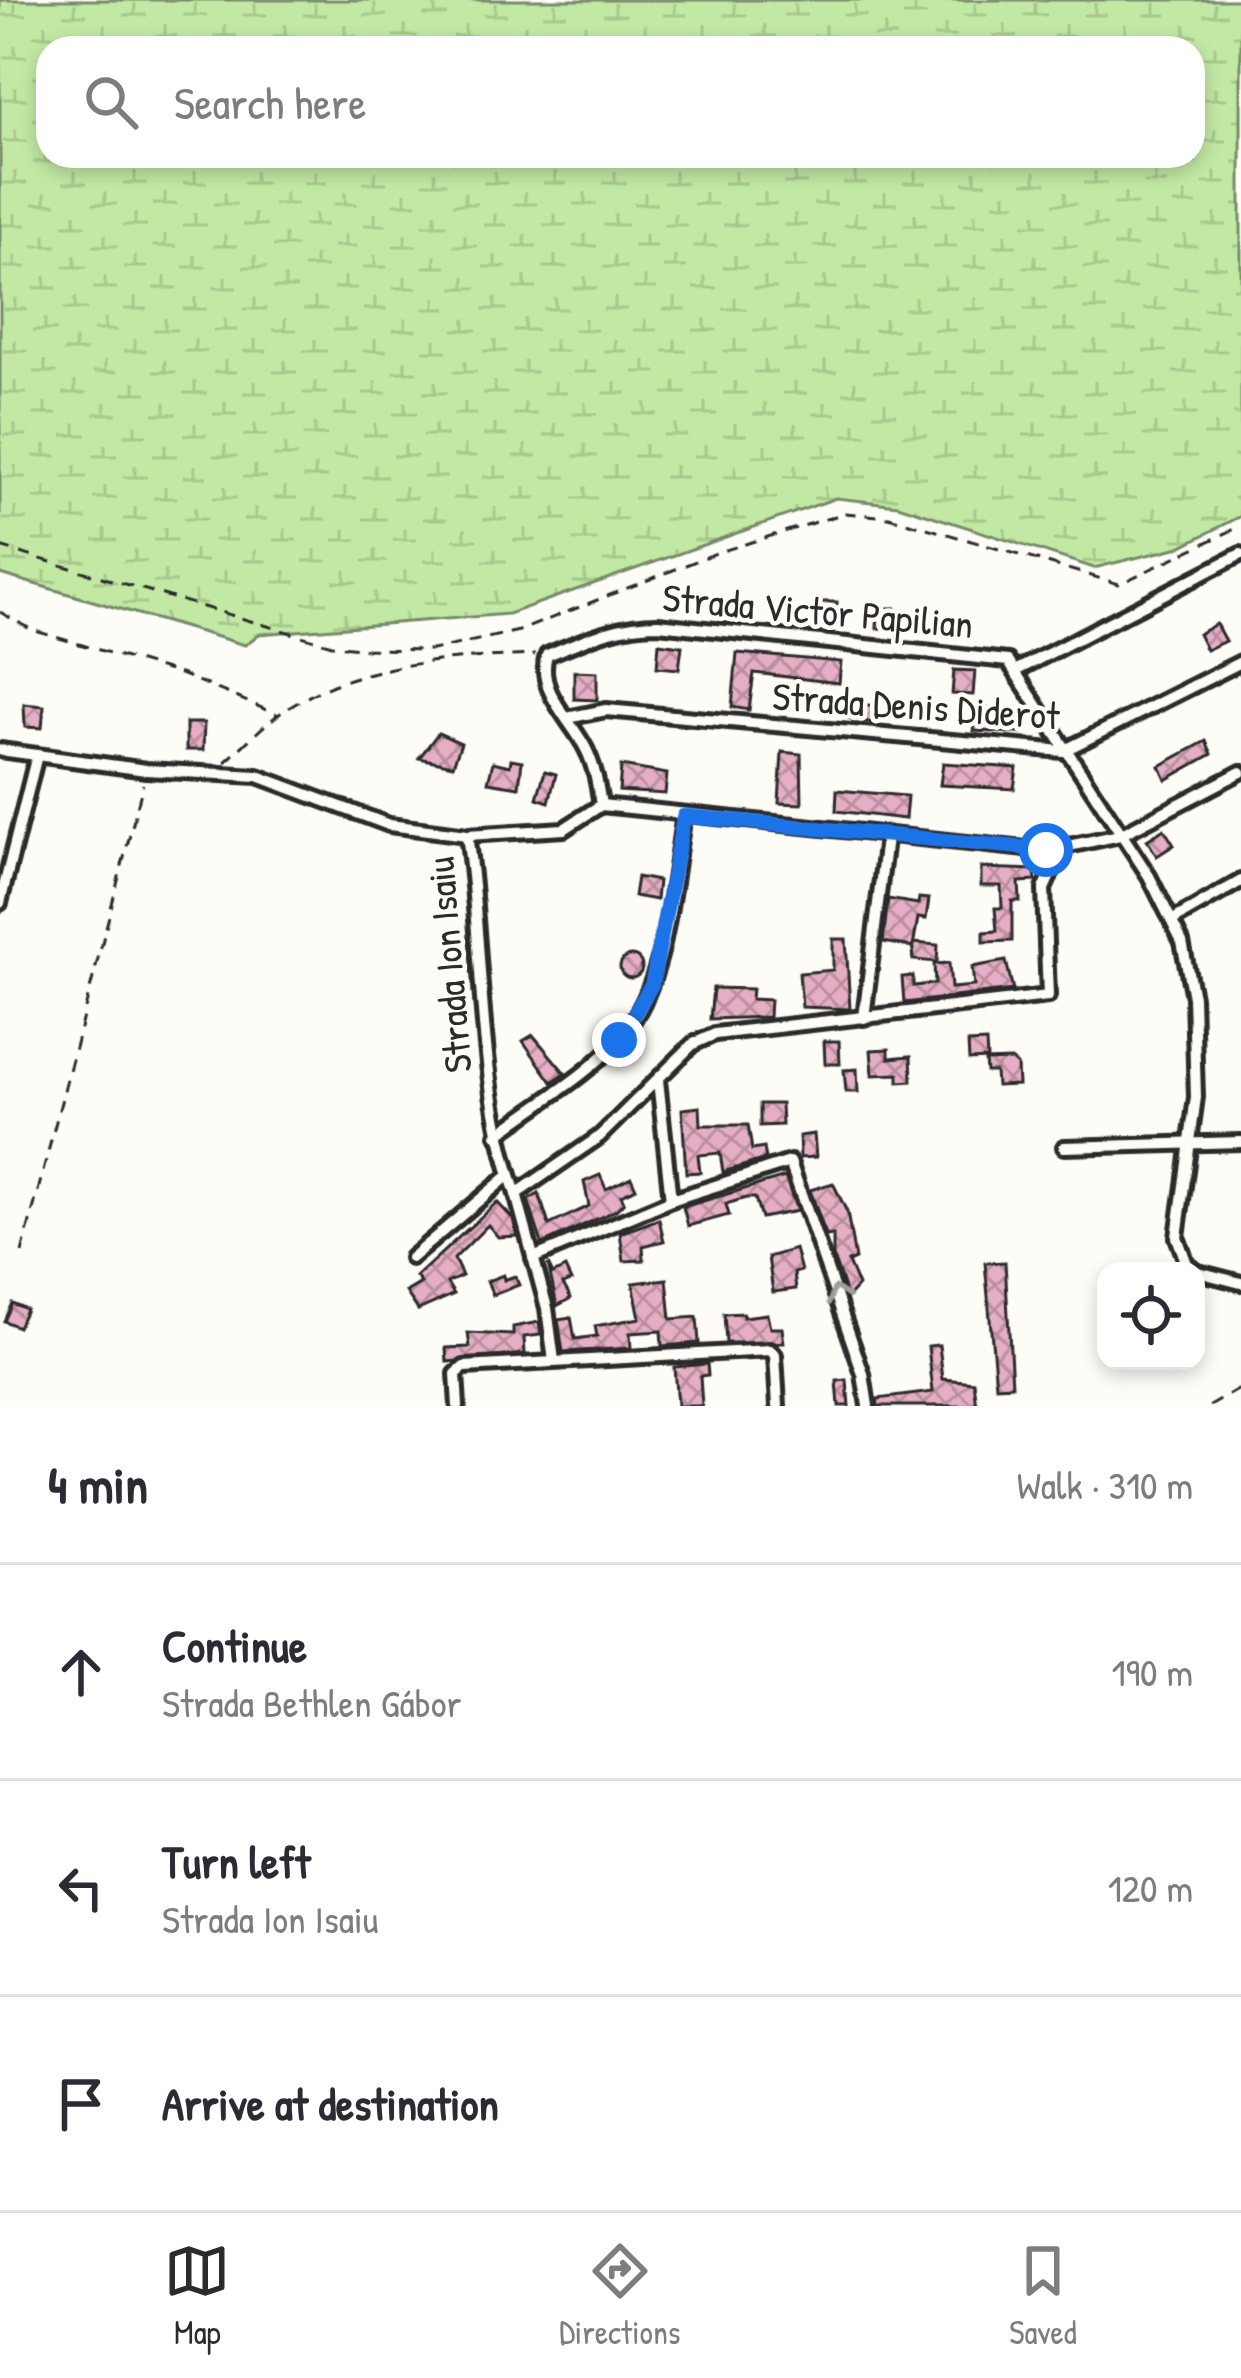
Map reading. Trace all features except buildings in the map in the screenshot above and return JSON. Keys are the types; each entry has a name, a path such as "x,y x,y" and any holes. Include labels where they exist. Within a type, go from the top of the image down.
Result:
{"street":[{"name":"Strada Victor Papilian","path":"1017,670 1241,554"},
{"name":"Strada Victor Papilian","path":"547,655 628,624 658,624 996,656 1017,670 1063,751 1173,920 1189,963 1196,1096 1176,1220 1182,1252 1198,1272 1241,1283"},
{"path":"547,655 544,681 588,752 601,805"},
{"name":"Strada Denis Diderot","path":"567,718 606,710 1063,751 1241,662"},
{"path":"0,750 146,770 215,771"},
{"path":"0,903 37,755"},
{"name":"Strada Ion Isaiu","path":"215,771 258,776 389,825 467,835 496,1135 533,1258 554,1361"},
{"path":"467,835 564,829 601,805 886,838 1062,849 1120,835 1241,772"},
{"path":"496,1135 596,1060 635,1018 652,984 684,816"},
{"path":"863,1018 886,838"},
{"path":"515,1193 599,1137 693,1044 715,1034 1048,996 1044,889 1062,849"},
{"path":"1173,920 1241,881"},
{"path":"658,1080 671,1200"},
{"path":"1064,1147 1241,1142"},
{"path":"533,1258 671,1200 784,1162 795,1166 863,1374 868,1406"},
{"path":"410,1258 509,1175"},
{"path":"458,1406 456,1374 464,1367 770,1350 775,1355 778,1406"}],"path":[{"path":"0,547 332,645 433,650 519,631 817,518 889,517 1119,584 1241,526"},
{"path":"0,612 32,629 183,675 279,715"},
{"path":"215,771 279,715 378,670 451,658 547,655"},
{"path":"22,1253 128,861 146,770"},
{"path":"1210,1406 1241,1388"}],"green space":[{"path":"0,0 1241,0 1241,516 1180,547 1094,568 898,505 836,498 508,614 259,634 245,645 0,574"}],"route":[{"path":"619,1040 652,984 684,816 1046,850"}]}
